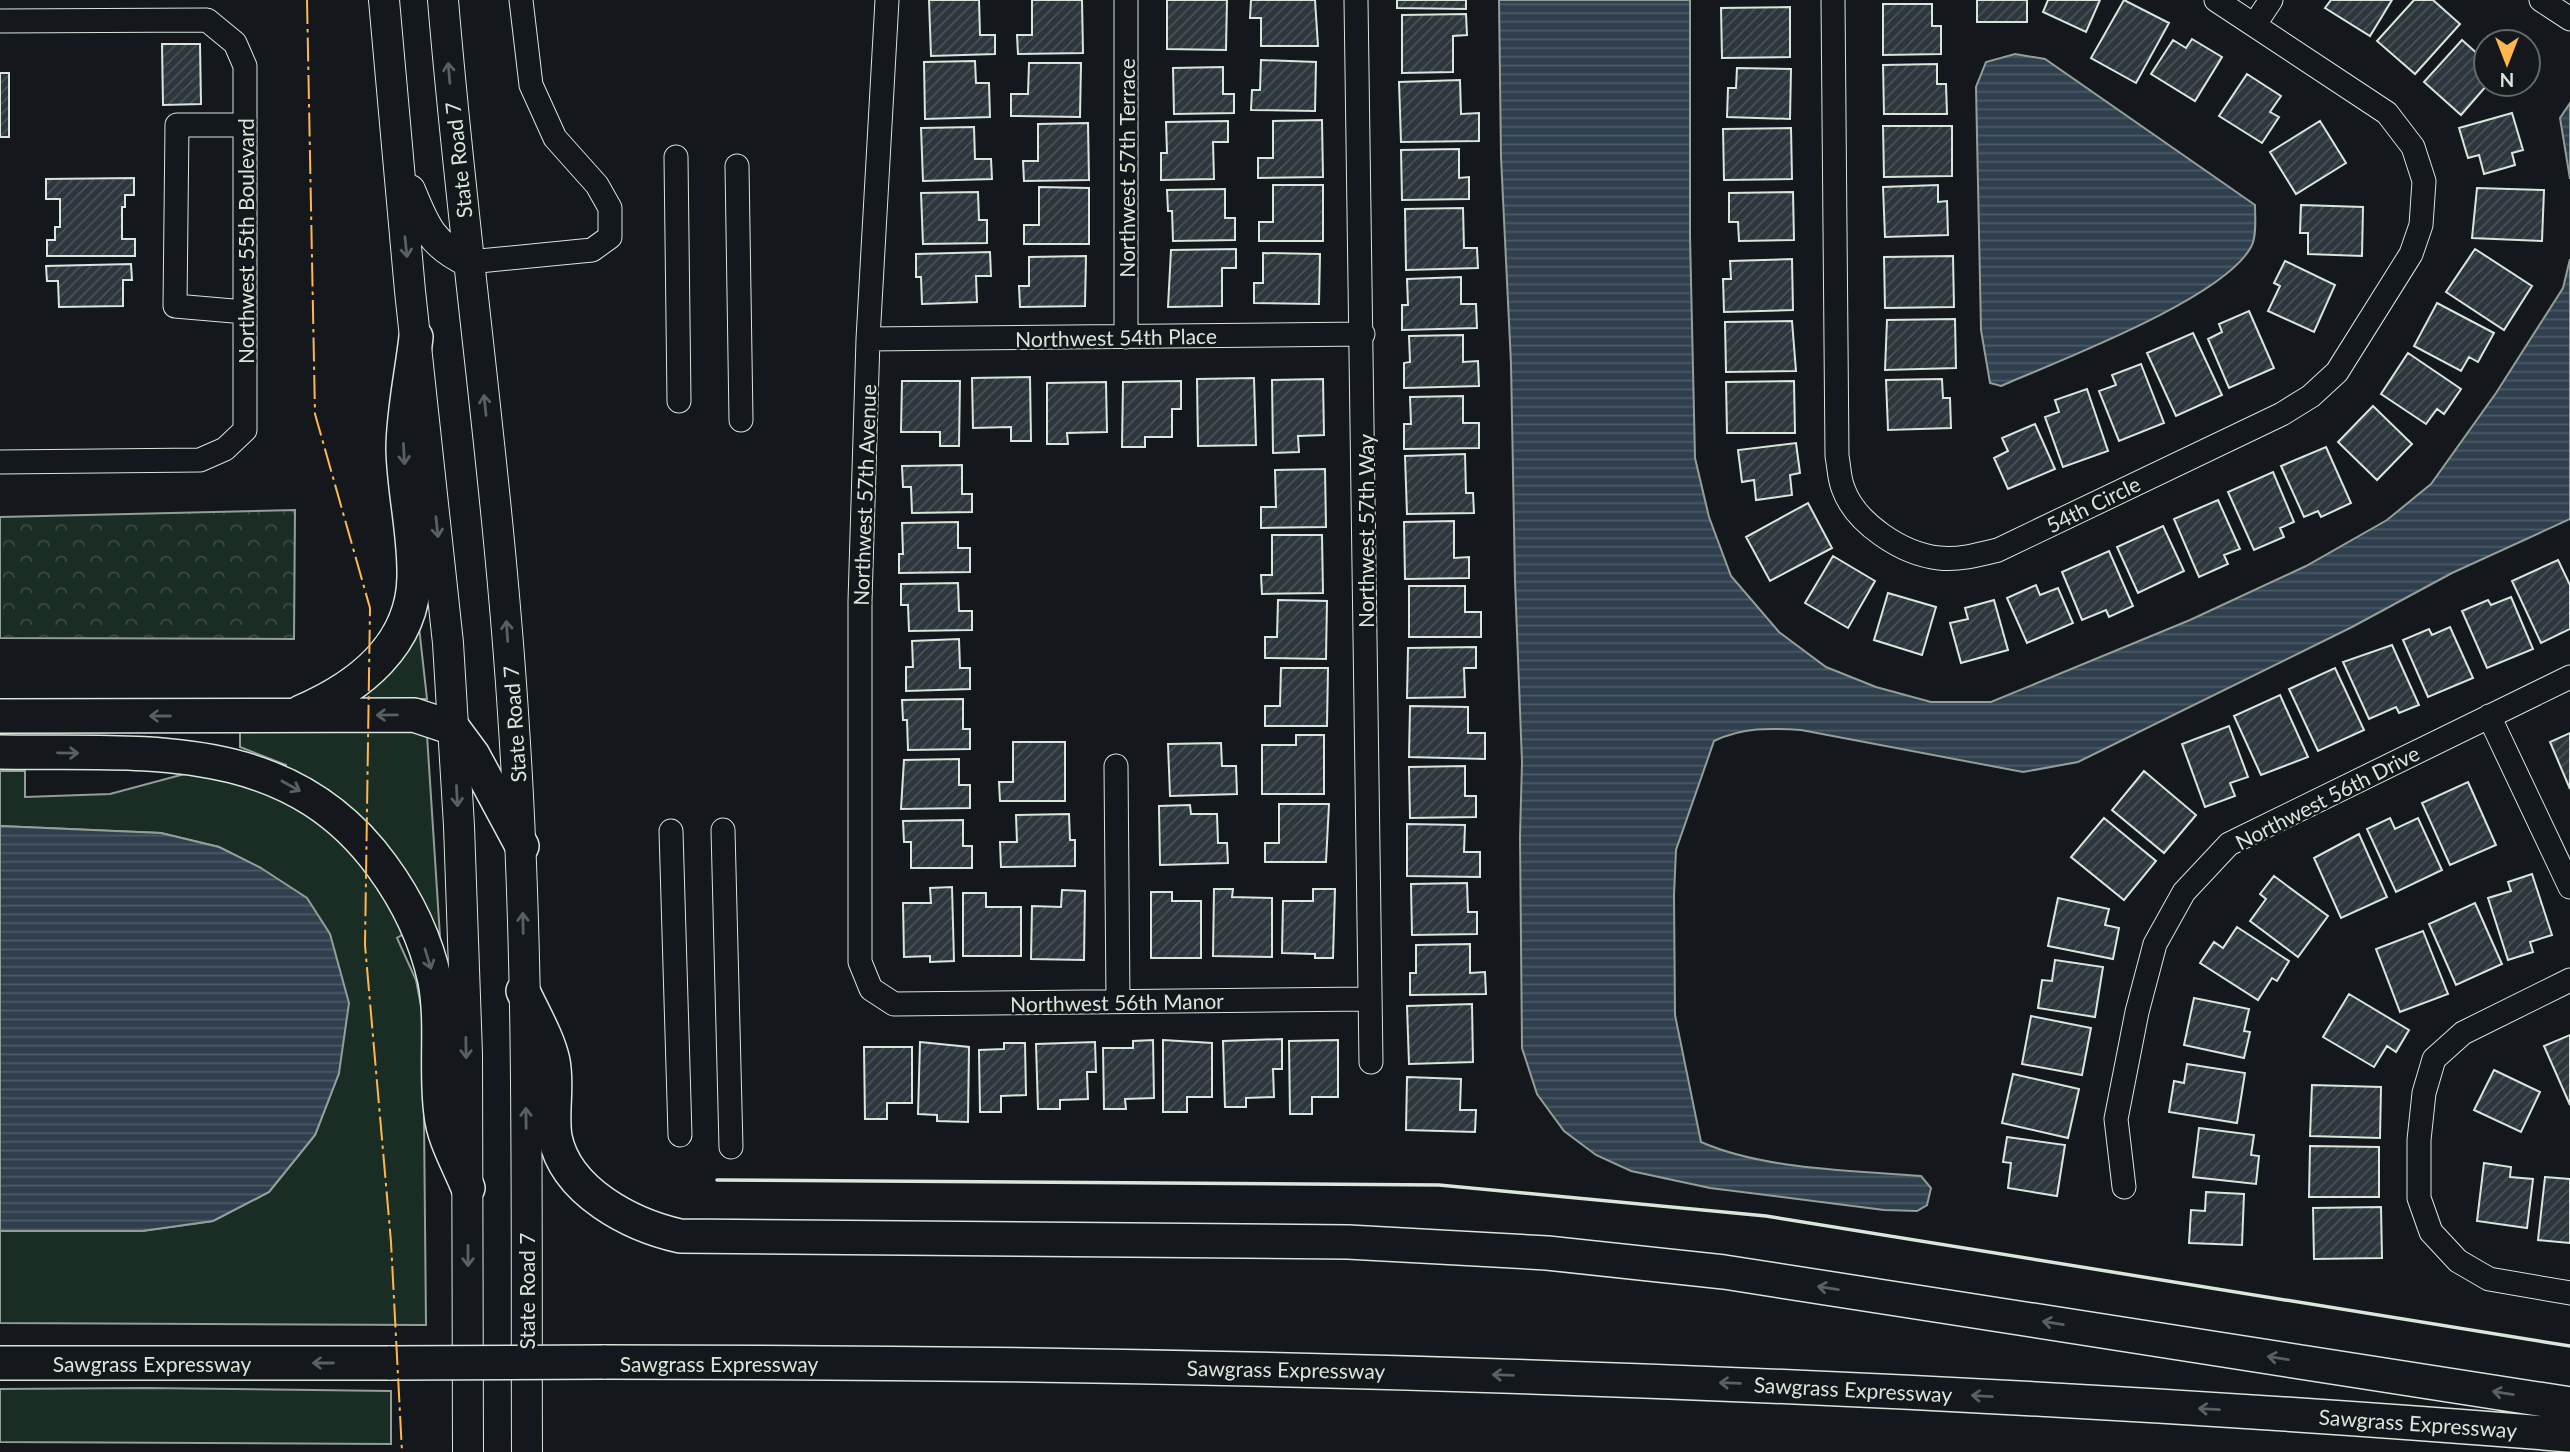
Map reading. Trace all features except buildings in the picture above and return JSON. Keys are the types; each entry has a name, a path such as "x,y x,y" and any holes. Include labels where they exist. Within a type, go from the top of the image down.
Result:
{"highway":[{"path":"292,716 325,702 362,678 391,647 407,614 415,578 403,447 416,337"},
{"path":"0,716 414,715 453,728 473,755 522,846"},
{"path":"0,752 169,755 216,760 287,783 344,822 361,839 392,880 428,958 438,1004 441,1116 468,1188"},
{"path":"523,991 552,1061 556,1140 571,1170 612,1209 644,1226 680,1236 1278,1240 1421,1244 1547,1252 1724,1272 2570,1404"},
{"path":"0,1342 212,1363"},
{"name":"Sawgrass Expressway","path":"0,1363 1108,1365 1597,1378 2099,1402 2570,1435"}],"main road":[{"path":"384,0 396,155 444,605 453,728 465,979 468,1452"},
{"name":"State Road 7","path":"443,0 499,527 522,846 527,1452"},
{"path":"396,155 425,229 448,253 469,262"}],"street":[{"path":"469,262 592,250 610,237 610,208 597,185 555,138 531,85 521,0"},
{"name":"Northwest 57th Avenue","path":"871,989 860,962 860,601 868,339 887,0"},
{"name":"Northwest 57th Terrace","path":"1126,0 1126,337"},
{"name":"Northwest 57th Way","path":"1356,0 1363,334 1368,999 1371,1062"},
{"name":"54th Circle","path":"1833,0 1837,456 1842,487 1856,511 1882,534 1911,550 1937,558 1966,558 1997,550 2282,414 2311,396 2337,372 2411,254 2421,225 2424,181 2413,147 2387,113 2216,0"},
{"path":"2255,24 2270,0"},
{"path":"2541,0 2570,19"},
{"name":"Northwest 55th Boulevard","path":"0,21 207,20 235,43 245,66 245,429 225,449 200,460 0,461"},
{"path":"245,125 177,125 175,306 245,312"},
{"path":"676,157 679,401"},
{"path":"737,166 741,420"},
{"name":"Northwest 54th Place","path":"868,339 1363,334"},
{"name":"Northwest 56th Drive","path":"2124,1187 2116,1119 2137,1012 2155,944 2184,892 2229,844 2570,677"},
{"path":"2489,716 2570,887"},
{"path":"1116,766 1118,1002"},
{"path":"723,830 731,1147"},
{"path":"671,831 680,1135"},
{"path":"2570,980 2463,1033 2434,1059 2424,1093 2418,1140 2418,1198 2431,1232 2458,1261 2489,1279 2570,1293"},
{"name":"Northwest 56th Manor","path":"871,989 894,1004 1368,999"}],"green space":[{"path":"295,510 294,639 0,638 0,517"},
{"path":"419,627 427,699 358,699"},
{"path":"240,728 416,731 427,735 441,952 285,771 286,765 240,747"},
{"path":"203,769 250,780 345,836 407,932 397,938 416,980 423,1016 426,1325 0,1323 0,1231 142,1231 213,1221 269,1192 315,1135 339,1073 261,868 219,847 161,833 0,826 0,771 25,771 25,797 110,794"},
{"path":"0,1389 391,1391 391,1444 0,1442"}],"water":[{"path":"1499,0 1690,0 1690,236 1695,458 1709,517 1731,576 1779,632 1826,667 1876,687 1931,702 1991,702 2190,620 2306,566 2387,520 2431,484 2496,393 2563,288 2570,259 2570,519 2452,573 2352,627 2078,762 2023,772 1790,729 1746,731 1714,741 1676,850 1674,895 1675,1015 1701,1142 1726,1151 1781,1163 1921,1176 1931,1188 1927,1205 1917,1211 1884,1210 1710,1188 1631,1171 1596,1155 1564,1131 1537,1094 1522,1048 1522,762 1511,364 1501,157"},
{"path":"2015,54 2045,59 2255,205 2255,226 2251,247 2235,267 2208,287 2137,327 2001,386 1990,383 1981,330 1976,87 1986,62"},
{"path":"2570,103 2570,179 2560,118"},
{"path":"0,826 161,833 219,847 261,868 307,898 330,934 349,1003 339,1073 315,1135 269,1192 213,1221 142,1231 0,1231"}],"wall":[{"path":"717,1180 1439,1185 1766,1216 2570,1346"}],"power":[{"path":"307,0 315,414 370,608 365,945 391,1242 402,1452"}]}
